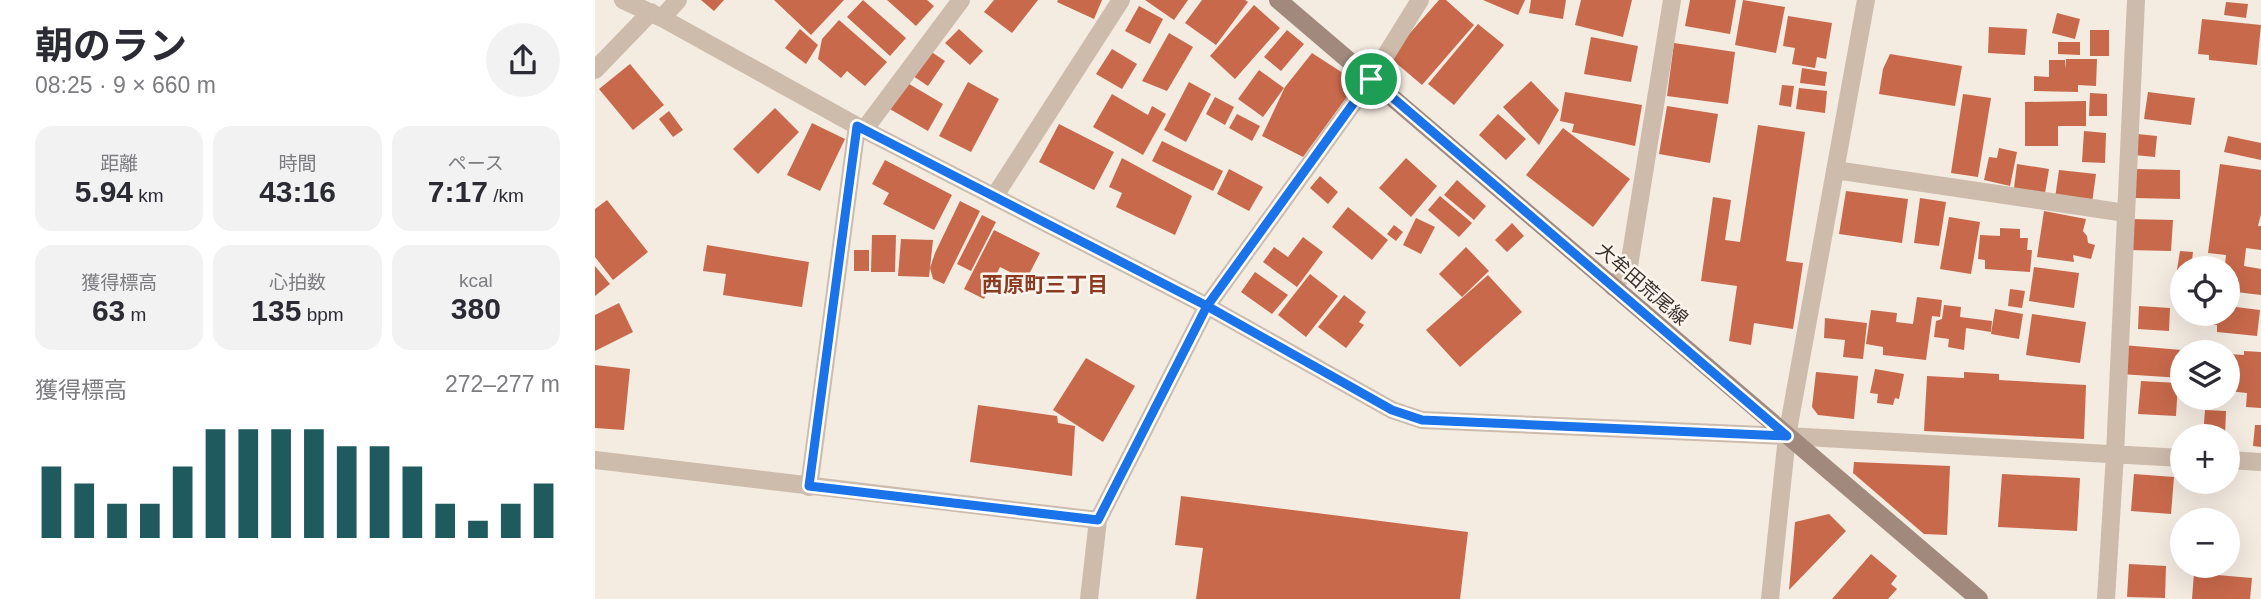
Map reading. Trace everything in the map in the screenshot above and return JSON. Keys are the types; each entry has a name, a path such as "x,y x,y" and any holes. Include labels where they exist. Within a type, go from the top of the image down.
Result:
{"main road":[{"name":"大牟田荒尾線","path":"1278,0 1979,599"}],"street":[{"path":"623,0 657,15 860,128 1207,306 1392,410 1422,420 1787,436 2170,457"},
{"path":"595,71 657,15 678,0"},
{"path":"809,486 860,128 961,0"},
{"path":"994,197 1121,0"},
{"path":"1089,599 1098,520 1207,306 1371,79 1420,0"},
{"path":"1613,287 1629,266 1672,0"},
{"path":"1770,599 1787,436 1866,0"},
{"path":"2106,599 2136,0"},
{"path":"1835,170 2126,213"},
{"path":"595,460 1098,520"},
{"path":"2240,461 2261,462"}],"building":[{"path":"701,0 724,0 714,11"},
{"path":"774,0 844,0 811,35"},
{"path":"863,0 906,38 890,56 847,17"},
{"path":"887,0 927,0 934,6 916,26"},
{"path":"994,0 1038,0 1012,33 984,12"},
{"path":"1102,0 1094,19 1057,2"},
{"path":"1145,0 1188,0 1174,20"},
{"path":"1202,0 1248,2 1216,45 1185,23"},
{"path":"1439,0 1446,0 1474,25 1422,85 1389,57"},
{"path":"1483,0 1525,0 1518,15"},
{"path":"1531,0 1566,0 1563,19 1529,13"},
{"path":"1581,0 1632,0 1623,37 1575,25"},
{"path":"1690,0 1736,0 1730,34 1685,26"},
{"path":"1743,0 1785,7 1776,53 1735,45"},
{"path":"2226,2 2248,4 2246,18 2224,15"},
{"path":"1254,5 1280,28 1235,79 1210,56"},
{"path":"1139,6 1163,19 1150,44 1125,31"},
{"path":"2057,13 2080,19 2075,39 2052,33"},
{"path":"1788,16 1832,23 1826,59 1817,57 1815,68 1792,64 1795,48 1783,46"},
{"path":"2202,19 2261,25 2257,65 2209,60 2209,55 2198,54"},
{"path":"839,20 887,62 865,86 847,71 841,78 818,59 822,39"},
{"path":"1478,24 1504,45 1454,105 1428,84"},
{"path":"1989,27 2027,29 2025,55 1988,53"},
{"path":"800,29 818,45 806,64 785,48"},
{"path":"959,29 983,51 970,65 945,43"},
{"path":"1287,30 1304,44 1281,71 1264,57"},
{"path":"2090,30 2109,30 2109,56 2090,56"},
{"path":"1169,33 1193,47 1167,91 1142,81"},
{"path":"1591,37 1638,46 1631,82 1584,74"},
{"path":"2058,42 2080,42 2080,55 2058,54"},
{"path":"1674,43 1735,52 1728,104 1667,96"},
{"path":"1112,49 1137,64 1122,89 1096,74"},
{"path":"930,51 945,61 928,86 913,76"},
{"path":"1312,53 1349,77 1349,94 1303,157 1262,136 1285,87"},
{"path":"1890,54 1962,66 1955,106 1879,94 1883,69"},
{"path":"2066,59 2097,59 2096,86 2078,85 2078,92 2034,91 2034,76 2049,77 2049,60 2065,60 2066,69"},
{"path":"630,64 664,105 633,130 599,89"},
{"path":"1802,68 1827,72 1825,86 1800,83"},
{"path":"1259,70 1284,88 1263,117 1238,99"},
{"path":"904,81 943,104 928,131 888,108"},
{"path":"1531,81 1559,110 1539,145 1503,107"},
{"path":"968,82 999,99 971,152 939,136"},
{"path":"1189,82 1211,94 1186,142 1164,130"},
{"path":"1782,85 1794,86 1791,107 1779,105"},
{"path":"1799,88 1827,91 1825,113 1796,109"},
{"path":"1565,92 1642,105 1635,146 1572,132 1574,124 1560,121"},
{"path":"2148,92 2195,98 2191,125 2144,119"},
{"path":"2090,93 2107,94 2107,116 2089,116"},
{"path":"1112,94 1148,115 1152,106 1166,114 1143,155 1093,127"},
{"path":"1963,94 1991,98 1978,177 1951,173"},
{"path":"1215,97 1234,107 1225,125 1206,114"},
{"path":"2086,101 2086,126 2058,126 2058,146 2025,146 2025,102"},
{"path":"1667,106 1718,114 1710,163 1659,154"},
{"path":"775,108 799,132 758,174 733,149"},
{"path":"669,111 683,130 673,137 659,119"},
{"path":"1237,114 1260,126 1252,141 1229,128"},
{"path":"1498,114 1526,139 1506,160 1479,135"},
{"path":"812,123 845,139 820,191 787,175"},
{"path":"1059,124 1114,152 1094,190 1039,162"},
{"path":"1758,125 1805,132 1786,261 1803,263 1793,329 1754,323 1751,345 1729,341 1737,286 1701,281 1713,197 1731,200 1725,240 1740,242"},
{"path":"1563,128 1630,179 1593,227 1526,175"},
{"path":"2084,131 2106,133 2105,163 2082,162"},
{"path":"2137,134 2157,136 2155,157 2134,155"},
{"path":"2228,136 2261,143 2261,160 2224,152"},
{"path":"1162,141 1223,171 1213,191 1152,161"},
{"path":"1999,148 2017,152 2010,186 1984,180 1989,157 1997,158"},
{"path":"1122,158 1192,196 1175,235 1116,207 1122,193 1109,187"},
{"path":"1406,158 1437,186 1411,217 1379,188"},
{"path":"885,160 952,195 934,230 883,204 889,193 872,184"},
{"path":"2017,164 2049,169 2045,193 2014,188"},
{"path":"2220,164 2261,170 2261,214 2258,226 2261,226 2261,250 2246,248 2244,266 2261,269 2261,295 2240,292 2240,256 2208,253"},
{"path":"1229,169 1263,187 1249,211 1217,194"},
{"path":"2134,169 2180,170 2180,199 2134,198"},
{"path":"2059,170 2096,174 2092,203 2055,198"},
{"path":"1320,176 1338,192 1328,204 1310,188"},
{"path":"1457,180 1486,206 1474,220 1444,195"},
{"path":"1846,191 1908,199 1902,243 1839,234"},
{"path":"1440,196 1472,223 1459,237 1428,210"},
{"path":"1920,198 1946,202 1939,246 1914,243"},
{"path":"607,200 648,252 613,280 595,257 595,209"},
{"path":"960,201 980,211 944,284 933,279 930,268"},
{"path":"1348,207 1388,240 1372,260 1332,227"},
{"path":"2044,211 2086,219 2083,231 2088,243 2095,245 2091,259 2073,255 2074,262 2037,257"},
{"path":"982,215 996,222 971,271 957,264"},
{"path":"1949,217 1980,222 1971,274 1940,269"},
{"path":"1416,218 1435,227 1421,254 1403,245"},
{"path":"2129,219 2173,220 2171,251 2128,250"},
{"path":"1512,223 1524,236 1507,252 1495,240"},
{"path":"1394,225 1403,232 1396,241 1387,234"},
{"path":"2000,228 2020,229 2020,238 2028,238 2027,250 2032,250 2030,272 1985,269 1985,260 1978,259 1980,235 2000,236"},
{"path":"994,230 1040,253 1026,280 1000,267 984,299 964,289"},
{"path":"872,235 896,235 895,272 871,272"},
{"path":"1303,237 1323,252 1297,287 1263,262 1274,247 1288,257"},
{"path":"901,239 933,240 929,277 898,276"},
{"path":"707,245 809,262 802,307 723,295 726,274 703,271"},
{"path":"1466,247 1489,271 1462,297 1439,274"},
{"path":"854,250 869,250 869,271 854,271"},
{"path":"2180,251 2193,252 2192,256 2179,256"},
{"path":"595,266 610,284 595,296"},
{"path":"2034,267 2079,273 2074,308 2029,301"},
{"path":"1255,272 1288,295 1272,314 1241,292"},
{"path":"1310,274 1338,296 1306,337 1278,315"},
{"path":"1488,275 1522,312 1460,367 1426,330"},
{"path":"2010,289 2025,291 2022,308 2008,306"},
{"path":"1344,295 1366,312 1359,322 1364,325 1346,348 1318,327"},
{"path":"1917,297 1942,300 1940,317 1932,316 1926,360 1883,355 1883,347 1866,344 1871,310 1897,313 1896,322 1913,324"},
{"path":"619,303 633,332 595,351 595,315"},
{"path":"1944,305 1961,307 1960,317 1992,321 1991,332 1966,328 1964,350 1948,347 1949,339 1934,337 1936,321 1942,319"},
{"path":"2139,306 2170,308 2169,331 2138,329"},
{"path":"2240,308 2260,310 2257,336 2217,332 2217,326 2240,326"},
{"path":"1995,309 2023,314 2019,339 1991,334"},
{"path":"2032,314 2086,322 2080,363 2026,355"},
{"path":"1825,318 1867,323 1863,359 1843,357 1845,340 1824,338"},
{"path":"2122,345 2170,349 2170,377 2120,374"},
{"path":"2244,351 2261,352 2261,408 2246,407 2247,393 2240,392 2240,355 2244,355"},
{"path":"1086,358 1135,386 1103,442 1053,410"},
{"path":"595,365 630,369 624,430 595,428"},
{"path":"1875,369 1904,374 1899,399 1895,398 1893,405 1877,403 1878,394 1870,393"},
{"path":"1816,372 1858,376 1854,419 1818,415 1812,407"},
{"path":"1964,372 1999,374 1999,380 2086,385 2084,439 1924,431 1927,376 1964,378"},
{"path":"2141,381 2170,383 2170,410 2176,410 2176,416 2138,414"},
{"path":"978,405 1057,416 1058,423 1075,426 1072,476 970,462"},
{"path":"2205,410 2226,411 2225,424 2204,424"},
{"path":"2255,425 2261,425 2261,447 2253,446"},
{"path":"1854,462 1950,466 1947,535 1924,534 1853,473"},
{"path":"2002,474 2080,478 2077,531 1998,527"},
{"path":"2134,474 2170,477 2170,494 2173,494 2170,514 2131,511"},
{"path":"1181,496 1468,532 1460,599 1196,599 1203,548 1175,545"},
{"path":"1829,514 1846,531 1789,590 1795,522"},
{"path":"1871,554 1897,576 1891,584 1897,589 1888,599 1832,599"},
{"path":"2129,564 2166,566 2165,598 2127,597"},
{"path":"2194,578 2252,578 2250,599 2192,599"}],"district":[{"name":"西原町三丁目","path":"1045,284"}],"route":[{"path":"1371,79 1207,306 857,126 809,486 1098,520 1207,306 1392,410 1422,420 1787,436 1371,79"}]}
